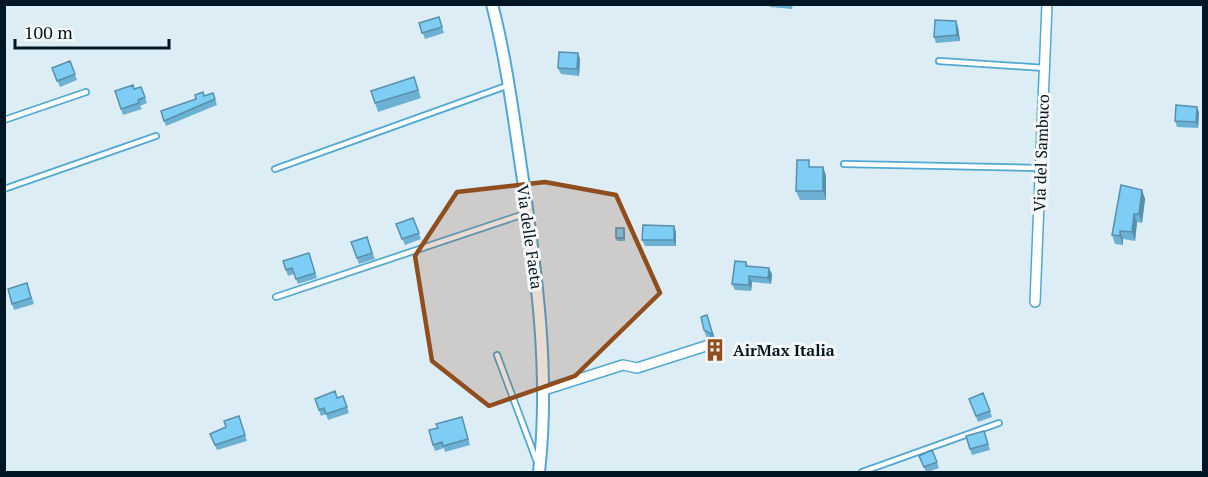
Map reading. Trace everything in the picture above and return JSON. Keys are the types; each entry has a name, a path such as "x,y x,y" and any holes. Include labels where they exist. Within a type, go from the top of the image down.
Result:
{"street":[{"name":"Via delle Faeta","path":"492,4 504,52 537,284 544,390 539,470"},
{"name":"Via del Sambuco","path":"1035,302 1047,4"},
{"path":"544,390 622,365 637,368 709,345"}],"lane":[{"path":"939,62 1045,68"},
{"path":"274,169 509,85"},
{"path":"4,120 86,92"},
{"path":"4,189 156,136"},
{"path":"844,164 1040,168"},
{"path":"276,297 527,212"},
{"path":"497,355 539,470"},
{"path":"862,472 999,423"}],"highlighted area":[{"path":"545,182 616,195 660,293 575,376 489,406 432,361 415,256 457,192"}],"building":[{"path":"439,17 442,27 422,33 419,23"},
{"path":"935,20 956,21 957,35 934,37"},
{"path":"559,52 578,53 577,69 558,68"},
{"path":"70,61 75,74 57,81 52,68"},
{"path":"414,77 418,90 375,103 371,91"},
{"path":"133,85 134,89 141,87 145,97 138,100 139,103 121,109 115,91"},
{"path":"203,92 204,96 213,93 215,99 164,121 161,111 196,99 195,95"},
{"path":"1176,105 1197,107 1196,122 1175,121"},
{"path":"797,160 809,160 809,167 823,167 823,191 796,191"},
{"path":"1121,185 1142,190 1139,214 1134,214 1132,232 1120,231 1120,236 1112,235"},
{"path":"413,218 419,233 402,239 396,224"},
{"path":"643,225 674,226 674,240 642,240"},
{"path":"616,228 624,228 624,238 616,238"},
{"path":"367,237 372,253 357,258 351,242"},
{"path":"309,253 315,273 296,279 292,268 286,270 283,261"},
{"path":"735,261 746,262 746,266 769,268 768,278 749,276 749,285 732,284"},
{"path":"27,283 31,298 12,304 8,289"},
{"path":"707,315 718,352 713,354 708,342 712,334 704,330 701,317"},
{"path":"335,391 337,398 343,396 347,407 326,414 324,408 319,410 315,399"},
{"path":"983,393 990,411 976,416 969,399"},
{"path":"239,416 245,435 215,445 210,434 226,427 224,421"},
{"path":"462,417 468,439 443,446 442,442 433,445 429,430 438,428 436,424"},
{"path":"984,431 988,444 970,449 966,436"},
{"path":"932,450 937,462 924,467 919,456"}],"place":[{"name":"AirMax Italia","path":"715,350"}]}
